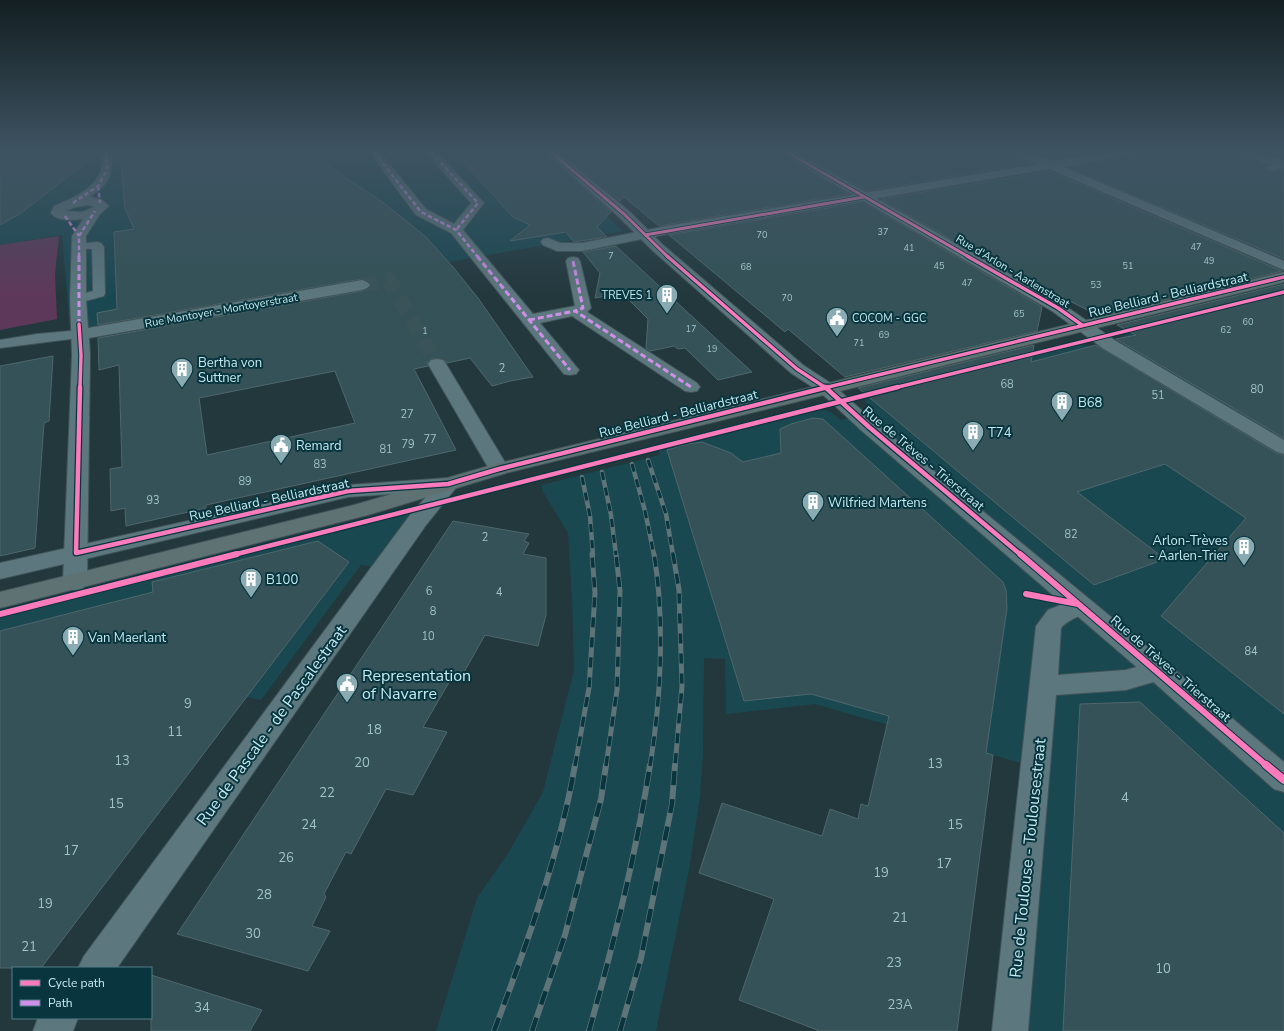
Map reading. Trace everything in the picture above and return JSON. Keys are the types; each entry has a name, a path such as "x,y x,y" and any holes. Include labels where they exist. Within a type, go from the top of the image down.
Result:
{"main road":[{"name":"Rue Belliard - Belliardstraat","path":"0,600 360,510 498,469 1082,325 1284,277"}],"street":[{"path":"73,203 77,200"},
{"path":"75,582 80,329 78,299 79,241 98,207 98,200"},
{"path":"412,200 421,212 456,230 570,370"},
{"path":"456,230 478,203 475,200"},
{"name":"Rue de Trèves - Trierstraat","path":"605,200 797,369 826,388 1284,780"},
{"path":"548,242 557,248 582,247 846,200"},
{"name":"Rue d'Arlon - Aarlenstraat","path":"869,200 1058,308 1114,347 1284,448"},
{"path":"1132,200 1284,266"},
{"path":"79,241 64,216 58,211 62,207 73,203 89,201 98,207"},
{"path":"64,216 83,215 98,207"},
{"path":"529,320 583,308 573,261"},
{"name":"Rue Montoyer - Montoyerstraat","path":"80,329 362,285"},
{"path":"575,311 691,387"},
{"path":"437,364 498,469"},
{"name":"Rue Belliard - Belliardstraat","path":"0,571 348,491 448,484"},
{"name":"Rue de Pascale - de Pascalestraat","path":"97,967 418,520 448,484"},
{"name":"Rue de Toulouse - Toulousestraat","path":"1010,1031 1049,626 1057,616 1080,605"},
{"path":"1044,686 1126,680 1158,671"},
{"path":"51,1031 59,1019"}],"lane":[{"path":"78,299 99,293 98,247 97,245 79,241"},
{"path":"0,344 80,329"}],"shaded area":[{"path":"0,200 588,200 623,231 70,330 62,235 0,245"},
{"path":"59,236 55,274 57,319 0,330 0,245"},
{"path":"1284,294 1284,1031 1019,1031 1038,768 815,704 726,714 725,659 704,658 703,753 700,796 689,870 656,1031 436,1031 477,898 509,852 543,792 574,670 568,533 542,490 542,485 660,455 658,450 816,411 825,410 841,420 873,411 865,402 866,399 872,397 1078,345 1091,346 1101,351 1131,344 1124,339 1123,336 1135,331"},
{"path":"412,511 413,512 373,567 361,565 261,700 151,676 0,772 0,615"}],"building":[{"path":"0,200 38,200 21,213 0,225"},
{"path":"124,200 380,200 426,237 453,267 478,298 533,377 492,386 470,358 447,363 443,359 431,359 427,363 428,366 414,369 456,450 206,505 206,508 126,526 125,508 111,511 110,469 122,467 119,365 99,370 98,338 362,291 368,289 372,285 368,281 362,279 98,325 97,313 117,309 114,232 134,229 125,208","holes":["335,371 355,423 207,455 199,398"]},
{"path":"498,200 597,200 611,212 597,227 607,237 574,242 566,232 510,241 530,225 513,217"},
{"path":"628,200 813,200 659,226"},
{"path":"883,200 1117,200 1282,271 1099,316 1046,289 1045,293"},
{"path":"1145,200 1284,200 1284,259"},
{"path":"863,202 1042,307 1037,331 845,377 788,329 785,332 669,235"},
{"name":"TREVES 1","path":"616,246 752,372 718,380 685,348 678,349 674,346 650,351 646,348 648,319 622,293 595,298 600,273 583,252"},
{"path":"1284,284 1284,438 1116,339 1136,335 1117,325"},
{"path":"1034,345 1031,362 1096,345 1276,453 1284,455 1284,714 1161,616 1246,518 1165,464 1077,492 1165,559 1094,585 858,388"},
{"path":"53,356 49,421 44,423 35,548 0,556 0,366"},
{"path":"813,418 823,419 1003,582 1006,590 1007,608 986,753 993,755 957,1031 820,1031 739,1000 774,899 699,873 722,803 822,836 830,809 858,819 861,804 868,806 889,716 811,694 744,701 667,450 687,444 702,442 731,453 743,462 781,453 780,429 791,424"},
{"path":"453,521 529,534 524,541 529,543 523,554 546,558 546,615 538,646 485,635 459,681 451,679 423,727 447,732 413,795 386,789 351,854 346,852 324,894 326,897 312,926 330,931 308,971 177,934"},
{"path":"318,541 349,562 42,967 0,968 0,631 153,592 152,582"},
{"path":"1140,702 1284,833 1284,1031 1063,1031 1080,704"},
{"path":"152,975 262,1010 250,1031 151,1031"}],"tunnel":[{"path":"362,285 389,280 437,364"}],"railway":[{"path":"648,460 666,514 673,555"},
{"path":"632,464 645,511 654,555"},
{"path":"602,472 611,515 616,555"},
{"path":"582,477 590,516 593,555"},
{"path":"575,766 589,688 595,593 592,554"},
{"path":"606,766 617,690 620,591 616,554"},
{"path":"650,766 657,714 660,660 660,606 654,554"},
{"path":"673,554 679,590 682,686 675,766"},
{"path":"494,1031 541,900 560,833 575,765"},
{"path":"532,1031 565,935 601,799 606,765"},
{"path":"589,1031 624,899 650,765"},
{"path":"620,1031 641,958 672,804 675,765"}],"marked path":[{"path":"73,203 77,200"},
{"path":"412,200 421,212 456,230 570,370"},
{"path":"456,230 478,203 475,200"},
{"path":"79,324 79,236 95,211"},
{"path":"65,216 79,236"},
{"path":"573,261 583,308 575,311 691,387"},
{"path":"529,320 575,311"}],"cycle path":[{"path":"608,200 657,247 797,369 826,388 869,427 1141,656 1284,780"},
{"path":"645,235 846,200"},
{"path":"871,200 1058,308 1082,325"},
{"path":"79,324 81,355 76,553 348,491 448,484 499,469 826,388 1284,277"},
{"path":"0,614 1062,346 1284,292"},
{"path":"1026,594 1078,604"}],"place":[{"name":"TREVES 1","path":"667,314"},
{"name":"COCOM - GGC","path":"837,338"},
{"name":"Bertha von Suttner","path":"182,388"},
{"name":"B68","path":"1062,422"},
{"name":"T74","path":"973,452"},
{"name":"Remard","path":"281,464"},
{"name":"Wilfried Martens","path":"813,522"},
{"name":"Arlon-Trèves - Aarlen-Trier","path":"1244,566"},
{"name":"B100","path":"251,598"},
{"name":"Van Maerlant","path":"73,656"},
{"name":"Representation of Navarre","path":"347,704"}]}
